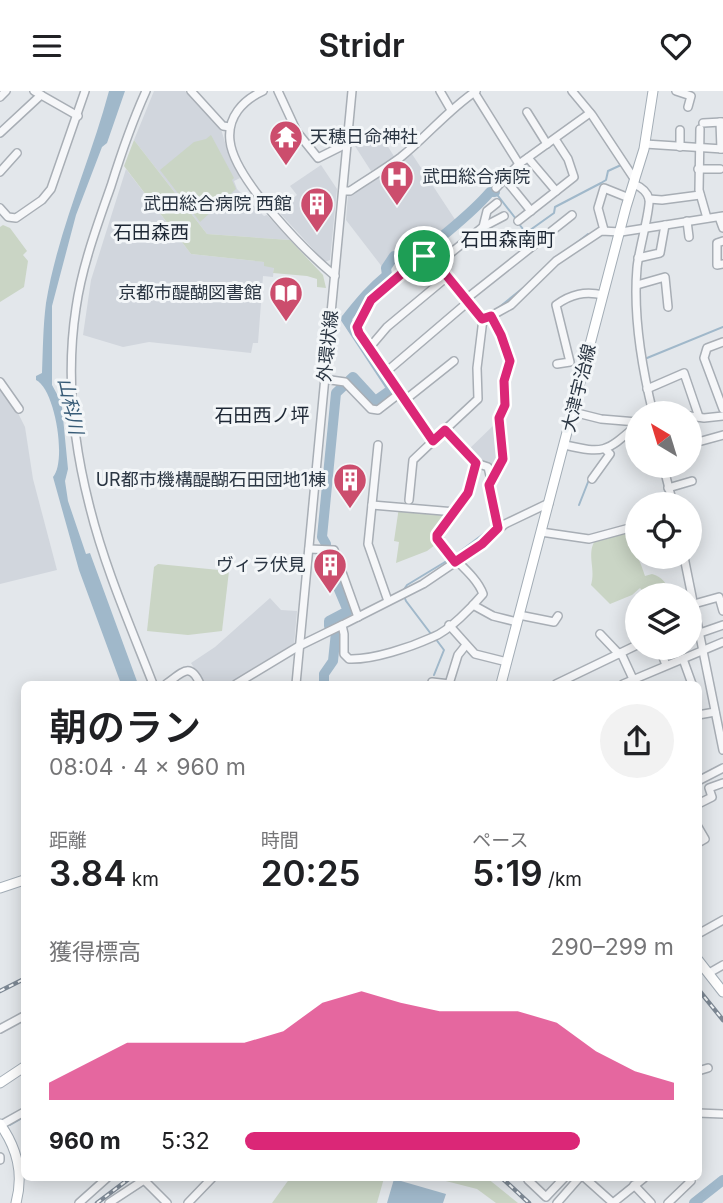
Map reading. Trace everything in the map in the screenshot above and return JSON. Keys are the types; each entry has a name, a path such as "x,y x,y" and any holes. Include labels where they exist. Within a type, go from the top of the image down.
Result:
{"main road":[{"name":"大津宇治線","path":"502,681 645,144 653,91"},
{"path":"0,888 21,881"},
{"path":"702,965 723,992"},
{"path":"0,1083 21,1069"},
{"path":"1,1128 21,1162"},
{"path":"16,1203 21,1170"}],"street":[{"path":"0,97 6,91"},
{"path":"0,208 8,217 16,218 47,194 85,91"},
{"path":"146,91 132,122 86,264 76,309 72,377 74,423 89,504 100,544 152,681"},
{"path":"192,91 223,126 230,127"},
{"path":"263,91 239,107 230,127 232,149 247,179 292,234 335,276"},
{"path":"278,91 297,132 318,158 348,143"},
{"name":"外環状線","path":"296,681 352,91"},
{"path":"440,91 451,110"},
{"path":"572,91 635,182 648,194 638,258 637,285 640,345 650,401"},
{"path":"678,91 691,96 688,107"},
{"path":"343,191 350,191 401,157 472,92 519,164"},
{"path":"0,133 37,93 78,116"},
{"path":"527,112 547,144"},
{"path":"496,188 519,164 590,114"},
{"path":"645,144 680,147 699,148 722,149 721,122 702,126 699,148 698,169 700,195 707,218"},
{"path":"680,130 680,147"},
{"path":"519,221 574,177 555,139"},
{"path":"500,151 508,146"},
{"path":"0,172 17,153"},
{"path":"528,158 556,191"},
{"path":"698,169 720,169"},
{"path":"505,179 531,211"},
{"path":"604,230 598,208 604,188 629,198"},
{"path":"649,199 700,195"},
{"path":"483,227 487,211 497,203"},
{"path":"386,372 467,300 572,215"},
{"path":"437,264 483,227 504,216"},
{"path":"482,319 511,305 556,261 604,230 621,232 721,216 723,228"},
{"path":"687,222 689,237"},
{"path":"638,258 660,253 665,225"},
{"path":"723,241 718,243 717,265 723,264"},
{"path":"409,501 413,460 478,399 477,368 482,319 427,255 421,257 371,300 357,327 433,441"},
{"path":"370,347 387,327 447,277"},
{"path":"637,285 665,277 668,307"},
{"path":"558,365 570,362 556,305 567,297 589,292 603,295"},
{"path":"491,316 510,361 504,381 505,405 499,418 503,459 489,485 498,528"},
{"path":"723,342 707,348 704,358 723,409"},
{"path":"324,379 346,383 371,409 378,410 403,397 454,361"},
{"path":"647,389 684,373 694,401"},
{"path":"0,382 19,409"},
{"path":"573,412 625,422"},
{"path":"702,417 723,416"},
{"path":"445,430 476,463 488,467 491,480"},
{"path":"592,479 607,451 625,435"},
{"path":"702,441 723,435"},
{"path":"379,445 368,544 388,601"},
{"path":"565,445 596,452 607,451"},
{"path":"336,628 344,634 344,654 349,659 373,658 433,638 473,605 482,594 479,585 455,562 437,539 437,535 471,487 476,463"},
{"path":"666,478 669,492"},
{"path":"668,488 692,481"},
{"path":"241,681 299,646 423,584 482,544 498,528 549,503"},
{"path":"372,505 455,512"},
{"path":"541,533 590,539 625,529"},
{"path":"309,549 334,550 358,617"},
{"path":"702,599 719,597 723,611"},
{"path":"473,605 493,616 554,622 558,616"},
{"path":"449,625 475,654 507,662"},
{"path":"702,632 723,625"},
{"path":"600,634 620,654 634,679"},
{"path":"702,642 723,750"},
{"path":"704,651 723,642"},
{"path":"450,681 458,655 466,645"},
{"path":"562,681 625,651"},
{"path":"664,660 666,665"},
{"path":"630,681 680,660"},
{"path":"683,660 691,681"},
{"path":"170,681 186,670 195,673 199,681"},
{"path":"643,675 646,681"},
{"path":"702,714 715,712"},
{"path":"702,779 723,768"},
{"path":"702,802 712,797 709,788 723,783"},
{"path":"702,932 723,920"},
{"path":"709,973 723,965"},
{"path":"0,1029 21,1018"},
{"path":"702,1070 708,1068"},
{"path":"702,1113 723,1114"},
{"path":"1,1128 21,1114"},
{"path":"79,1203 104,1181"},
{"path":"111,1202 142,1181"},
{"path":"147,1181 167,1203"},
{"path":"188,1203 209,1181"},
{"path":"529,1181 546,1197 561,1181"},
{"path":"557,1203 576,1181"},
{"path":"588,1181 613,1203 640,1181"},
{"path":"667,1203 691,1181"},
{"path":"634,1185 651,1203"}],"shaded area":[{"path":"154,91 185,91 221,129 229,156 240,178 234,181 237,189 290,240 207,234 134,140"},
{"name":"武田総合病院","path":"354,126 365,141 379,132 395,158 371,171 353,143"},
{"name":"武田総合病院","path":"410,151 456,221 423,245 419,251 402,256 395,251 383,268 346,220 348,194 398,161 401,165 406,162 403,158"},
{"path":"321,165 337,189 330,260 325,262 278,211 297,195 290,186"},
{"path":"126,169 191,254 265,262 274,267 273,277 263,276 258,343 253,343 251,353 149,342 123,347 83,335 91,280"},
{"path":"0,388 25,427 33,479 57,570 0,584"},
{"path":"497,422 502,459 493,473 475,463 466,452"},
{"path":"270,598 281,610 297,611 294,645 236,681 202,681 191,663 215,647"}],"green space":[{"path":"211,135 234,178 232,180 236,189 200,222 160,170 194,142"},
{"path":"134,140 207,234 290,240 323,275 326,288 317,287 317,279 307,276 273,273 274,268 264,266 264,262 191,254 124,166"},
{"path":"3,225 10,228 27,251 23,255 28,261 24,287 0,302 0,227"},
{"path":"399,507 448,512 434,530 435,545 396,563 399,542 394,541"},
{"path":"625,533 625,569 642,569 645,576 652,574 665,583 625,583 625,598 610,604 591,585 591,553 594,542"},
{"path":"158,564 229,571 222,631 188,635 147,631 154,567"},
{"path":"288,1181 383,1181 377,1203 272,1203"},
{"path":"446,1181 491,1181 518,1203 496,1203 477,1189"}],"water":[{"path":"109,91 125,91 107,143 102,147 76,215 52,306 52,385 61,397 68,469 65,481 68,501 86,554 90,553 137,681 120,681 79,570 53,477 59,456 57,426 49,397 36,380 36,376 42,373 45,312 51,276"},
{"path":"393,1181 446,1194 443,1203 387,1203"}],"waterway":[{"path":"519,224 526,233 554,213 555,207 606,180 608,171 621,165"},
{"path":"324,681 324,674 333,661 336,632 329,626 329,621 348,611 327,561 326,544 322,537 336,393 353,377 375,401 392,389 346,319 387,275 386,268 394,256 403,259 422,251 462,220 490,192 495,192"},
{"path":"495,192 516,219"},
{"path":"575,244 588,234"},
{"path":"497,309 523,288"},
{"path":"647,358 723,327"},
{"path":"579,505 590,477"},
{"path":"454,556 494,526"},
{"path":"403,591 407,585 450,559"},
{"path":"404,596 431,634"},
{"path":"434,675 444,650 435,638"},
{"path":"10,1125 21,1119"},
{"path":"694,1203 723,1180"}],"railway":[{"path":"0,991 21,980"},
{"path":"702,994 723,1020"},
{"path":"97,1203 126,1181"},
{"path":"505,1181 529,1203"}],"place":[{"name":"天穂日命神社","path":"286,167"},
{"name":"武田総合病院","path":"397,207"},
{"name":"武田総合病院 西館","path":"317,234"},
{"name":"京都市醍醐図書館","path":"286,323"},
{"name":"UR都市機構醍醐石田団地1棟","path":"350,510"},
{"name":"ヴィラ伏見","path":"330,595"}],"district":[{"name":"石田森西","path":"151,232"},
{"name":"石田森南町","path":"508,239"},
{"name":"石田西ノ坪","path":"262,415"}],"route":[{"path":"424,256 433,259 482,319 491,316 510,361 504,381 505,405 499,418 503,459 489,485 498,528 482,544 455,562 437,539 437,535 465,499 471,487 476,463 445,430 433,441 357,327 371,300 424,256"}],"water label":[{"name":"山科川","path":"71,406"}]}
